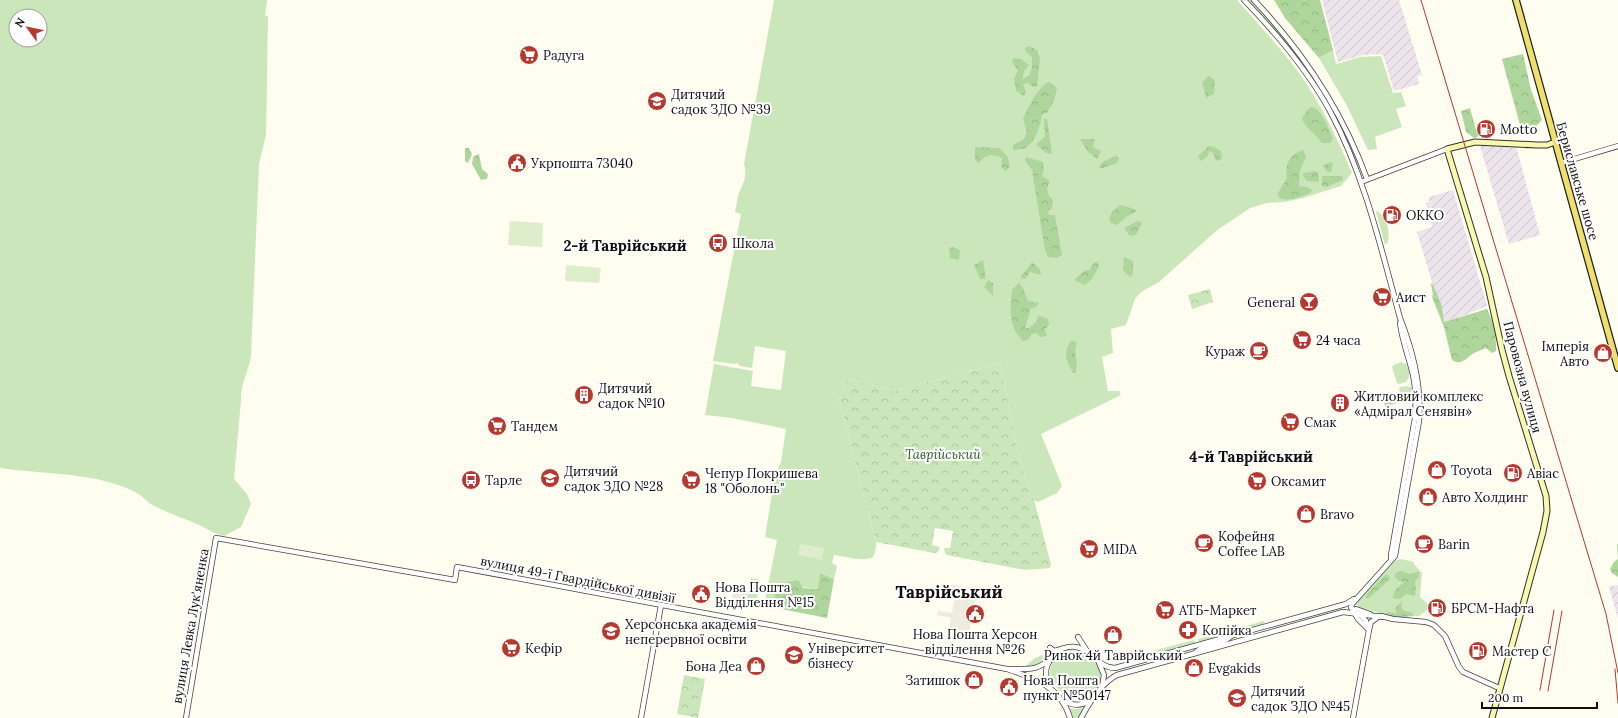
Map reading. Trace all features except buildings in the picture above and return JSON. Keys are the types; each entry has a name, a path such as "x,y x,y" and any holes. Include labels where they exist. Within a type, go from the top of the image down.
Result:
{"main road":[{"name":"Бериславське шосе","path":"1516,0 1618,368"},
{"path":"1447,149 1475,142 1547,145 1555,142"},
{"name":"Паровозна вулиця","path":"1447,149 1486,277 1509,376 1546,496 1547,511 1544,532 1499,688 1492,718"}],"street":[{"path":"1074,646 1080,647 1099,663 1107,667 1115,668 1158,657 1231,635 1346,604 1361,595 1388,566 1395,556 1421,403 1420,387 1415,365 1361,182 1336,123 1308,76 1282,42 1244,0"},
{"path":"1254,0 1286,35 1318,79 1345,125 1367,179"},
{"path":"1561,163 1618,146"},
{"path":"1361,182 1447,149"},
{"name":"вулиця 49-ї Гвардійської дивізії","path":"216,538 455,580 457,567 1007,669"},
{"name":"вулиця Левка Лук'яненка","path":"186,718 216,538"},
{"path":"1354,611 1361,595"},
{"path":"1346,604 1366,622 1369,630"},
{"path":"641,718 660,605"},
{"path":"1081,718 1100,690 1107,682 1117,675 1309,622 1315,618 1354,611 1384,617"},
{"path":"1354,611 1384,617 1426,622 1434,625 1445,636 1459,667 1463,672 1499,688"},
{"path":"1353,718 1370,623 1374,619 1384,617"},
{"path":"1195,653 1199,649 1225,641 1231,635"},
{"path":"1050,689 1046,679 1046,672 1047,665 1052,658 1050,648 1054,651 1074,646 1079,643 1078,637 1088,653"},
{"path":"1007,669 1034,669 1044,664 1060,650"},
{"path":"1158,657 1162,659 1190,651 1195,653"},
{"path":"1099,663 1104,676 1100,690"},
{"path":"1007,669 1032,677 1050,689 1062,701 1070,718"},
{"path":"1062,701 1075,705 1082,705 1095,697"}],"shaded area":[{"path":"1322,0 1399,0 1422,75 1417,76 1419,84 1394,91 1383,54 1363,55 1338,62"},
{"path":"1480,146 1510,146 1511,148 1516,146 1540,235 1509,244"},
{"path":"1453,190 1487,306 1444,322 1417,232 1432,227 1426,203 1429,202 1429,197"},
{"path":"943,583 986,591 985,594 976,593 969,633 949,630 951,618 937,615 938,611 952,613 956,590 942,587"},
{"path":"1618,585 1618,618 1609,587"},
{"path":"733,589 748,592 746,603 732,600"}],"green space":[{"path":"0,0 267,0 265,16 268,16 266,135 259,164 251,356 241,394 234,479 247,494 251,504 241,527 224,536 161,509 149,503 138,494 118,485 74,475 0,468"},
{"path":"774,0 1237,0 1284,54 1307,85 1328,122 1352,173 1341,186 1303,198 1284,202 1267,203 1250,208 1216,231 1159,282 1141,292 1135,299 1126,325 1111,329 1113,353 1102,357 1108,391 1119,391 1121,395 1041,434 1062,486 1057,493 1038,502 1031,499 1016,443 1000,363 894,391 849,379 839,399 876,542 875,553 872,558 867,559 834,555 832,563 837,566 834,579 820,573 819,589 778,584 771,607 764,606 777,540 765,537 775,475 781,462 786,429 732,418 705,415 714,364 753,371 751,386 781,390 786,351 755,346 752,368 740,366 737,363 734,364 713,361 741,214 735,212 738,196 745,177 744,164"},
{"path":"1248,0 1252,0 1280,32 1318,83 1339,120 1359,165 1357,164 1334,114 1306,68 1284,40"},
{"path":"1274,0 1320,0 1333,50 1319,58 1285,18"},
{"path":"1029,46 1037,50 1040,58 1037,87 1031,86 1028,83 1023,84 1026,92 1024,96 1016,91 1014,79 1018,70 1012,62 1013,58 1021,59 1029,65 1024,71 1022,79 1029,76 1032,68 1032,57 1026,52 1025,48"},
{"path":"1333,50 1336,64 1360,57 1381,56 1393,93 1401,92 1406,106 1396,109 1402,127 1375,137 1377,149 1368,150 1346,104 1319,58"},
{"path":"1523,54 1531,90 1542,120 1533,129 1522,132 1502,59"},
{"path":"1209,76 1215,80 1214,94 1206,98 1202,82"},
{"path":"1049,82 1057,88 1054,101 1047,113 1042,114 1038,131 1031,143 1025,148 1013,150 1013,145 1024,139 1027,132 1023,119 1030,104 1037,92"},
{"path":"1312,107 1319,112 1325,120 1333,138 1330,143 1322,143 1303,122 1302,118 1309,108"},
{"path":"1470,108 1476,130 1480,131 1482,135 1474,138 1466,132 1461,111"},
{"path":"1044,119 1047,119 1052,154 1046,153 1036,144 1045,137"},
{"path":"1080,139 1095,139 1093,147 1101,151 1097,159 1088,152"},
{"path":"1209,146 1221,151 1222,159 1216,161 1213,153 1209,151 1208,156 1201,161 1198,156"},
{"path":"975,147 999,148 1008,157 1010,167 1005,171 1001,166 1002,158 992,155 984,158 979,163 975,160"},
{"path":"465,148 469,148 472,154 468,163 465,161"},
{"path":"1303,150 1306,157 1300,170 1299,186 1308,187 1312,190 1310,193 1295,198 1279,198 1278,193 1287,178 1287,164 1294,154"},
{"path":"479,154 482,169 488,174 487,179 481,180 472,164 473,157"},
{"path":"1116,156 1119,159 1117,163 1100,169 1099,166 1104,161"},
{"path":"1026,157 1043,162 1044,170 1042,175 1050,182 1047,188 1049,196 1053,200 1052,208 1048,212 1049,215 1055,215 1062,255 1057,258 1048,257 1045,250 1032,170 1025,161"},
{"path":"1330,162 1333,163 1331,172 1327,172 1323,166"},
{"path":"1318,172 1319,182 1307,181 1303,176 1303,173"},
{"path":"1322,176 1342,176 1343,180 1326,187 1322,186"},
{"path":"1120,205 1137,211 1126,217 1117,225 1111,223 1109,219 1112,212"},
{"path":"1377,211 1385,220 1388,228 1388,242 1385,245 1376,212"},
{"path":"510,221 543,223 542,247 508,245"},
{"path":"1138,221 1142,223 1136,235 1130,236 1124,228"},
{"path":"952,247 960,250 959,260 950,258 949,248"},
{"path":"1124,257 1133,261 1133,273 1131,277 1123,270"},
{"path":"983,260 986,279 980,279 974,265"},
{"path":"1032,262 1040,269 1041,275 1030,272 1025,279 1020,278"},
{"path":"1098,262 1099,266 1092,279 1085,285 1074,280 1084,271 1089,270 1094,263"},
{"path":"566,265 601,268 599,283 565,281"},
{"path":"988,280 993,283 993,296 984,287"},
{"path":"1019,283 1023,288 1028,301 1039,303 1036,307 1031,308 1025,328 1029,328 1037,321 1038,315 1048,319 1049,325 1045,329 1047,336 1040,337 1037,333 1032,334 1028,340 1023,341 1018,336 1012,323 1011,297 1012,290"},
{"path":"1432,283 1441,303 1444,322 1487,309 1494,330 1496,351 1492,353 1486,348 1474,353 1461,362 1455,362 1452,360 1444,327 1432,297"},
{"path":"1210,289 1213,302 1192,309 1188,295"},
{"path":"1071,341 1075,341 1077,343 1075,350 1077,368 1076,372 1073,373 1066,357 1068,346"},
{"path":"1401,362 1406,364 1409,375 1406,382 1399,384 1397,383 1392,367"},
{"name":"Таврійський","path":"1000,363 1016,443 1031,499 1034,499 1051,565 1050,568 1025,570 947,555 944,548 950,548 953,531 935,528 932,545 940,547 938,552 934,553 876,542 839,399 849,379 894,391"},
{"path":"1407,386 1413,388 1413,400 1407,401 1402,398 1399,389 1400,387"},
{"path":"1398,394 1400,402 1385,406 1383,398"},
{"path":"800,544 824,548 822,560 798,555"},
{"path":"1401,559 1414,562 1422,573 1420,597 1429,605 1427,610 1419,616 1409,616 1385,615 1366,609 1359,609 1357,604 1359,600 1395,561"},
{"path":"1618,559 1618,577 1612,573 1610,569 1614,562"},
{"path":"1401,571 1410,574 1419,572 1419,577 1415,581 1415,596 1406,594 1400,599 1393,598 1396,590 1404,582 1399,581 1394,576 1396,573"},
{"path":"820,573 834,579 827,618 771,607 778,584 798,580 803,588 818,589"},
{"path":"1385,575 1388,575 1390,579 1369,598 1366,598 1366,595"},
{"path":"751,578 760,580 756,604 746,603"},
{"path":"1402,601 1401,607 1405,611 1413,613 1413,616 1395,618 1385,615 1388,612 1397,613 1395,608"},
{"path":"1264,621 1264,624 1199,642 1198,639"},
{"path":"1194,640 1195,643 1149,655 1149,652"},
{"path":"1068,650 1083,653 1095,663 1099,669 1100,684 1096,691 1086,698 1075,698 1064,694 1056,687 1051,677 1051,667 1056,657"},
{"path":"1050,652 1047,659 1041,663 1033,666 1026,666 1035,658"},
{"path":"684,675 705,679 698,718 677,714"},
{"path":"1069,708 1084,708 1077,718 1073,718"}],"railway":[{"path":"1421,0 1606,614 1618,673"},
{"path":"1540,690 1554,610"},
{"path":"1548,691 1562,611"},
{"path":"1615,669 1618,703"}],"place":[{"name":"Радуга","path":"529,55"},
{"name":"Дитячий садок ЗДО №39","path":"657,101"},
{"name":"Motto","path":"1486,129"},
{"name":"Укрпошта 73040","path":"517,163"},
{"name":"ОККО","path":"1392,215"},
{"name":"Школа","path":"718,243"},
{"name":"Аист","path":"1382,297"},
{"name":"General","path":"1309,302"},
{"name":"24 часа","path":"1302,340"},
{"name":"Кураж","path":"1259,351"},
{"name":"Імперія Авто","path":"1603,353"},
{"name":"Дитячий садок №10","path":"584,395"},
{"name":"Житловий комплекс «Адмірал Сенявін»","path":"1340,403"},
{"name":"Смак","path":"1290,422"},
{"name":"Тандем","path":"497,426"},
{"name":"Toyota","path":"1437,470"},
{"name":"Авіас","path":"1513,473"},
{"name":"Дитячий садок ЗДО №28","path":"550,478"},
{"name":"Тарле","path":"471,480"},
{"name":"Чепур Покришева 18 \"Оболонь\"","path":"691,480"},
{"name":"Оксамит","path":"1257,481"},
{"name":"Авто Холдинг","path":"1428,497"},
{"name":"Bravo","path":"1306,514"},
{"name":"Кофейня Coffee LAB","path":"1204,543"},
{"name":"Barin","path":"1424,544"},
{"name":"MIDA","path":"1089,549"},
{"name":"Нова Пошта Відділення №15","path":"701,594"},
{"name":"БРСМ-Нафта","path":"1437,608"},
{"name":"АТБ-Маркет","path":"1165,610"},
{"name":"Нова Пошта Херсон відділення №26","path":"975,614"},
{"name":"Копійка","path":"1188,630"},
{"name":"Херсонська академія неперервної освіти","path":"611,631"},
{"name":"Ринок 4й Таврійський","path":"1113,635"},
{"name":"Кефір","path":"511,648"},
{"name":"Мастер С","path":"1478,651"},
{"name":"Університет бізнесу","path":"794,655"},
{"name":"Бона Деа","path":"756,666"},
{"name":"Evgakids","path":"1194,668"},
{"name":"Затишок","path":"974,680"},
{"name":"Нова Пошта пункт №50147","path":"1009,687"},
{"name":"Дитячий садок ЗДО №45","path":"1237,698"}],"district":[{"name":"2-й Таврійський","path":"625,246"},
{"name":"4-й Таврійський","path":"1251,457"},
{"name":"Таврійський","path":"949,592"}]}
